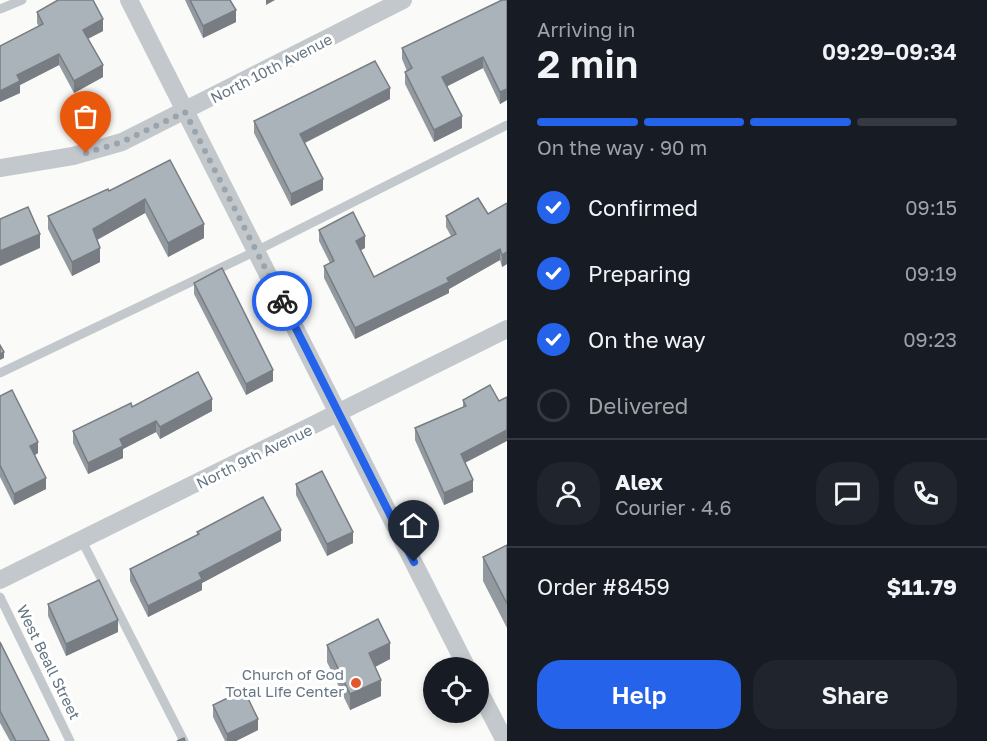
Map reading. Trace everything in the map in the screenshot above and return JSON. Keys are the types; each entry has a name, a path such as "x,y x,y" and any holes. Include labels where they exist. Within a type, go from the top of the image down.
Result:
{"street":[{"path":"129,0 461,657"},
{"name":"North 10th Avenue","path":"0,168 73,156 122,142 402,0"},
{"name":"North 9th Avenue","path":"0,580 507,329"},
{"path":"489,711 505,741"}],"lane":[{"path":"0,9 22,0"},
{"path":"0,373 256,251 507,125"},
{"path":"82,541 184,741"},
{"name":"West Beall Street","path":"0,597 70,741"}],"building":[{"path":"58,0 93,0 103,19 83,30 103,65 74,81 59,54 17,75 20,81 0,91 0,46 43,24 37,12"},
{"path":"190,0 230,0 236,10 203,26"},
{"path":"502,0 507,0 507,89 500,92 483,57 442,77 462,116 434,130 405,72 412,68 402,48"},
{"path":"375,61 390,88 300,134 323,179 291,194 254,121"},
{"path":"170,160 204,224 168,243 145,199 93,229 100,248 72,262 48,216 108,189 109,191"},
{"path":"478,198 488,214 507,203 507,252 502,255 500,249 447,278 449,282 355,328 324,266 334,261 319,230 353,212 365,236 356,241 374,277 456,234 446,216"},
{"path":"28,207 40,234 0,251 0,219"},
{"path":"222,268 273,370 246,384 194,283"},
{"path":"198,372 212,399 160,427 156,421 120,439 123,446 88,463 73,431 131,403 132,407"},
{"path":"490,385 499,401 507,397 507,430 461,454 473,480 444,493 415,428 466,406 463,400"},
{"path":"12,390 38,442 30,446 46,478 14,494 0,465 0,396"},
{"path":"322,471 353,532 327,544 296,484"},
{"path":"263,497 281,530 199,573 202,579 148,606 130,569 199,534 197,532"},
{"path":"507,545 507,604 483,557"},
{"path":"99,580 118,620 66,644 48,604"},
{"name":"Church of God Total Life Center","path":"378,619 390,643 369,653 381,680 350,694 327,645"},
{"path":"0,642 48,741 16,741 0,711"},
{"path":"244,690 258,719 227,734 213,705"}],"way so far":[{"path":"86,153 122,142 185,112 282,301"}],"place":[{"name":"Church of God Total Life Center","path":"356,683"}],"route":[{"path":"282,301 414,562"}]}
